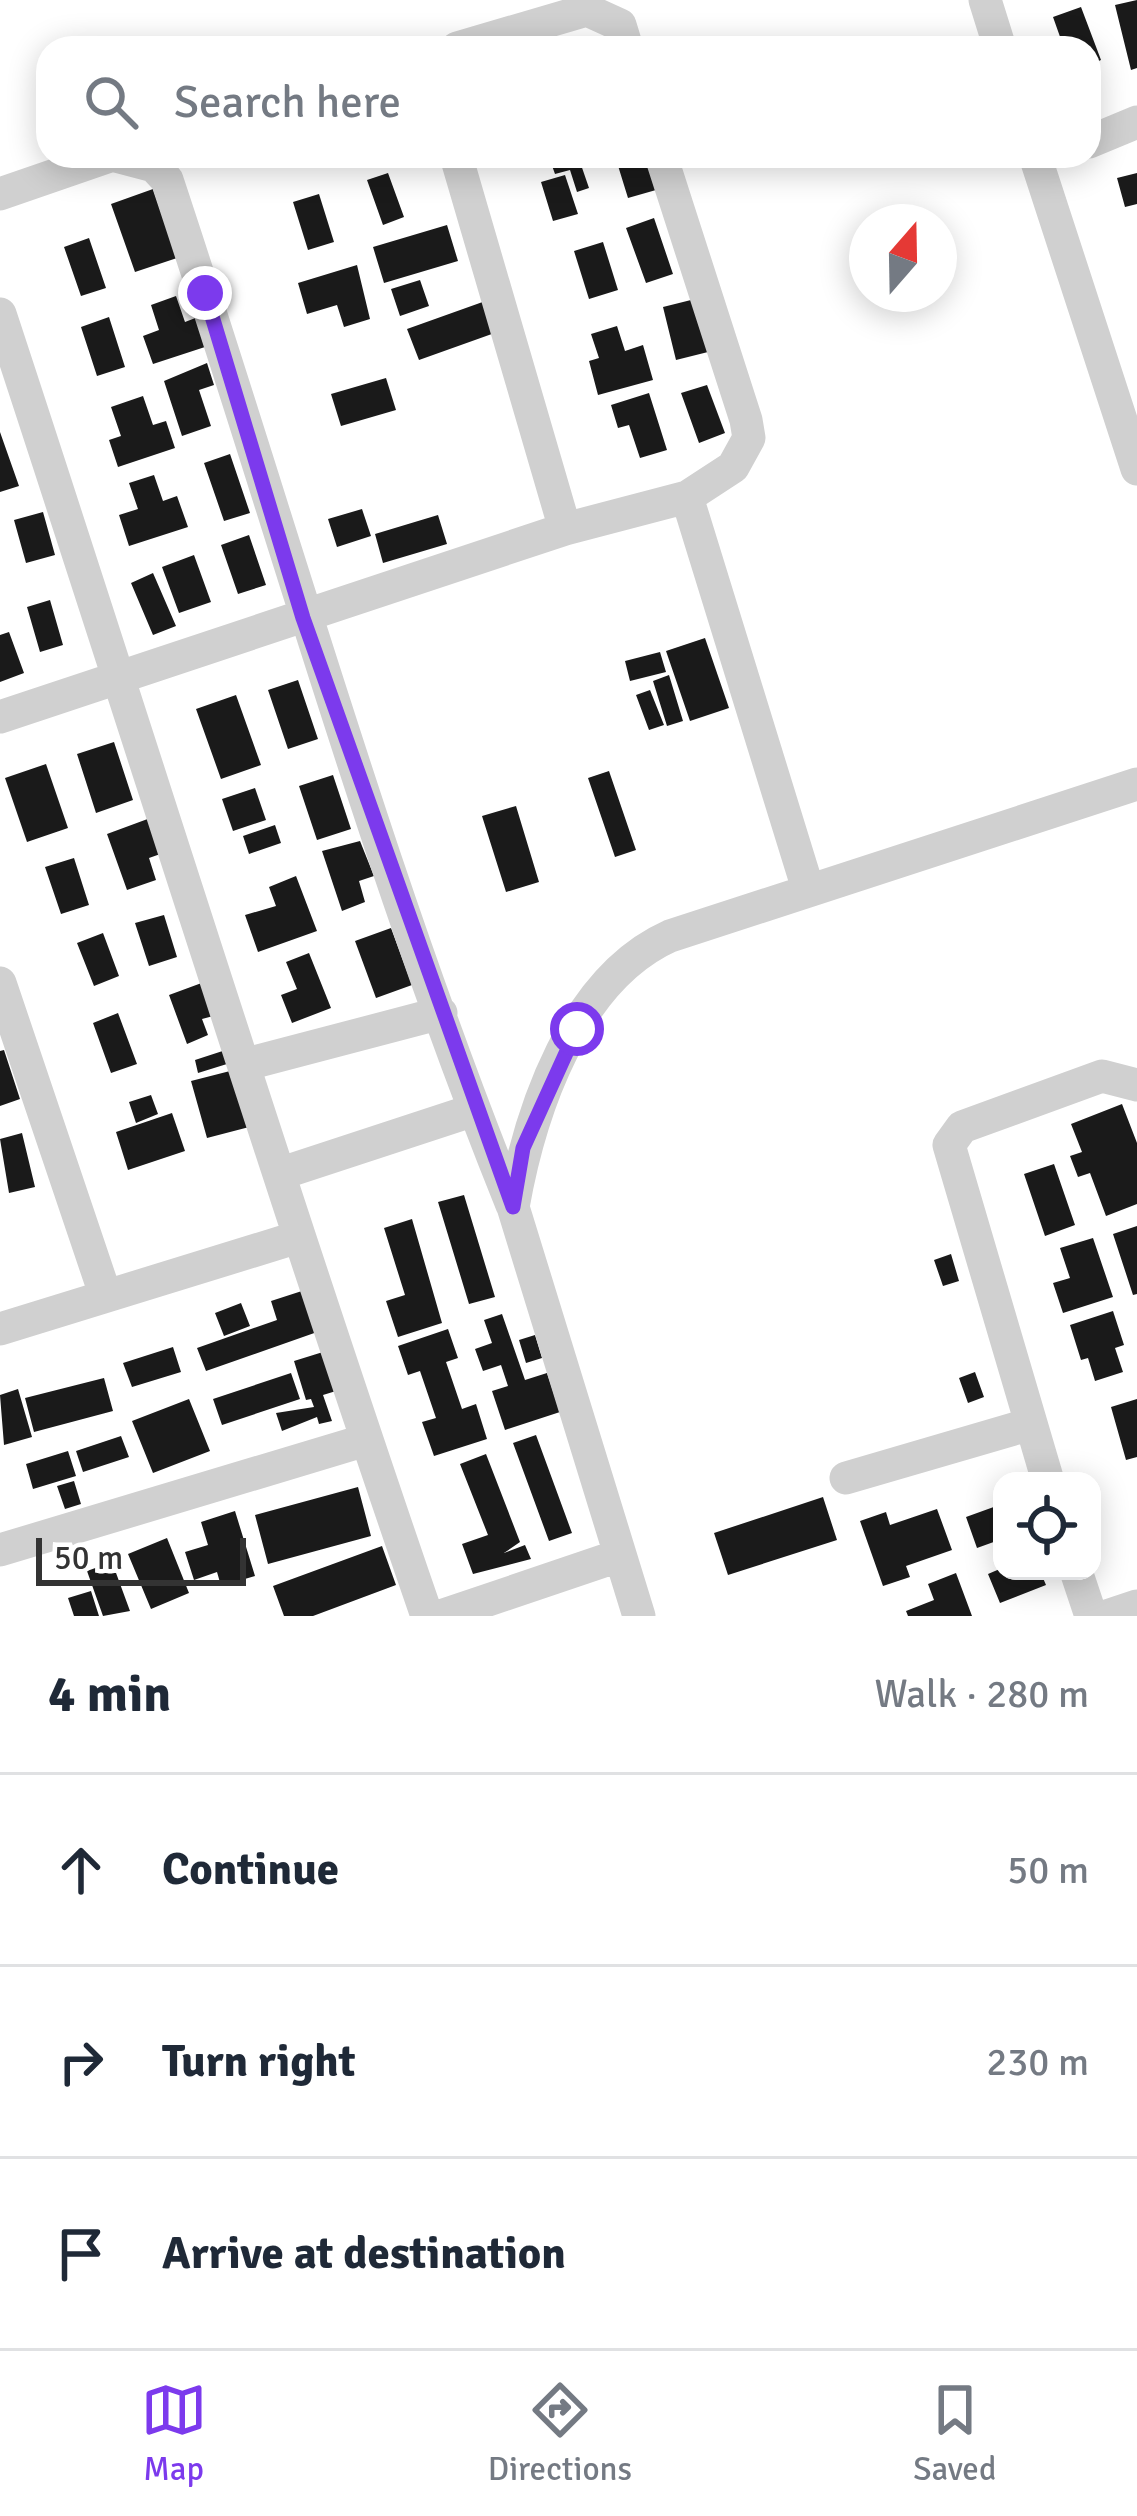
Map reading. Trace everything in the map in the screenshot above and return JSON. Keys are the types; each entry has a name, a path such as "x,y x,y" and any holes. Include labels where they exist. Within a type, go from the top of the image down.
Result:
{"street":[{"path":"985,0 996,36"},
{"path":"494,36 574,10 604,15 620,26 623,36"},
{"path":"1101,137 1137,122"},
{"path":"0,194 77,168"},
{"path":"156,168 167,180 303,618 474,1110 513,1207 639,1616"},
{"path":"460,168 565,529"},
{"path":"0,717 565,529 687,497 733,467 748,438 666,168"},
{"path":"1046,168 1137,470"},
{"path":"0,314 247,1064 295,1238 427,1616"},
{"path":"687,497 808,889"},
{"path":"513,1207 523,1148 538,1108 577,1029 622,965 670,936 1137,784"},
{"path":"0,983 105,1294"},
{"path":"247,1064 442,1013"},
{"path":"1045,1472 949,1145 962,1127 1102,1076 1137,1085"},
{"path":"279,1174 474,1110"},
{"path":"0,1329 295,1238"},
{"path":"846,1478 1030,1424"},
{"path":"0,1550 366,1441"},
{"path":"441,1616 618,1556"},
{"path":"1079,1580 1090,1616"},
{"path":"1107,1616 1137,1606"}],"building":[{"path":"1137,0 1137,68 1131,70 1115,5"},
{"path":"1081,7 1092,36 1060,36 1053,17"},
{"path":"553,168 582,168 589,188 577,192 570,170 555,174"},
{"path":"619,168 649,168 656,190 628,198"},
{"path":"388,173 404,217 383,225 367,180"},
{"path":"1137,173 1137,204 1125,207 1117,178"},
{"path":"565,175 578,214 553,221 541,182"},
{"path":"153,189 177,258 135,272 111,204"},
{"path":"319,194 334,242 308,250 293,202"},
{"path":"654,218 673,274 646,283 626,228"},
{"path":"447,225 458,261 384,283 373,247"},
{"path":"89,238 106,288 81,296 64,247"},
{"path":"603,242 618,290 589,299 574,251"},
{"path":"357,265 370,319 344,327 337,305 307,314 298,283"},
{"path":"420,280 429,306 400,316 391,289"},
{"path":"176,296 185,322 198,317 208,346 153,364 143,336 159,330 151,305"},
{"path":"491,299 503,330 419,360 407,329"},
{"path":"695,299 708,352 676,360 663,307"},
{"path":"109,317 125,367 97,376 81,327"},
{"path":"617,326 625,351 643,345 653,380 598,395 589,361 599,358 591,334"},
{"path":"207,363 214,385 199,390 211,426 182,436 164,381"},
{"path":"386,378 396,410 341,426 331,394"},
{"path":"707,385 725,433 699,443 681,393"},
{"path":"649,393 667,450 640,458 629,425 618,428 611,405"},
{"path":"143,396 153,425 166,421 175,448 118,467 109,440 121,436 111,407"},
{"path":"0,432 19,486 0,492"},
{"path":"230,454 250,513 224,521 204,463"},
{"path":"154,475 163,501 177,496 188,527 129,546 119,515 138,509 129,483"},
{"path":"362,509 371,536 337,547 328,519"},
{"path":"43,512 55,555 26,563 14,520"},
{"path":"438,515 447,544 383,563 375,534"},
{"path":"249,535 266,585 238,594 221,545"},
{"path":"194,555 211,602 179,613 162,567"},
{"path":"153,573 176,626 153,635 131,583"},
{"path":"50,600 63,645 40,652 27,607"},
{"path":"9,632 24,673 0,682 0,635"},
{"path":"705,638 729,708 690,721 666,651"},
{"path":"660,652 666,672 630,681 625,661"},
{"path":"669,675 683,721 667,726 653,681"},
{"path":"298,680 318,739 288,749 268,690"},
{"path":"650,690 664,725 649,730 636,695"},
{"path":"236,695 261,765 221,779 196,709"},
{"path":"114,742 133,800 96,813 77,754"},
{"path":"46,764 68,828 27,842 5,778"},
{"path":"609,771 636,850 615,857 588,778"},
{"path":"333,775 351,829 317,840 299,786"},
{"path":"255,788 266,820 233,831 222,799"},
{"path":"516,806 539,882 506,892 482,816"},
{"path":"153,817 166,852 149,858 156,880 127,890 107,834"},
{"path":"275,825 281,843 249,854 243,836"},
{"path":"360,841 374,876 359,881 365,902 342,911 322,851"},
{"path":"74,858 89,905 61,914 45,867"},
{"path":"296,876 317,931 258,952 245,915 276,906 269,887"},
{"path":"164,915 177,957 149,966 135,923"},
{"path":"391,928 412,985 376,998 355,941"},
{"path":"103,933 119,976 94,986 77,943"},
{"path":"309,953 331,1008 292,1023 281,995 297,989 286,962"},
{"path":"207,981 217,1015 202,1019 208,1035 187,1044 169,995"},
{"path":"118,1013 137,1064 111,1073 93,1023"},
{"path":"238,1046 243,1059 198,1073 195,1060"},
{"path":"4,1050 20,1099 0,1106 0,1051"},
{"path":"234,1070 253,1126 207,1138 191,1081"},
{"path":"151,1095 158,1114 136,1123 129,1102"},
{"path":"1122,1104 1137,1143 1137,1204 1106,1216 1090,1173 1078,1177 1070,1156 1082,1152 1071,1124"},
{"path":"172,1113 185,1151 128,1170 116,1132"},
{"path":"22,1133 35,1187 9,1193 0,1139"},
{"path":"1054,1164 1075,1225 1045,1236 1024,1174"},
{"path":"464,1195 495,1297 469,1304 438,1202"},
{"path":"412,1219 442,1323 398,1337 386,1301 405,1295 384,1228"},
{"path":"1137,1226 1137,1294 1133,1295 1113,1234"},
{"path":"1093,1238 1113,1297 1063,1313 1053,1283 1070,1278 1060,1248"},
{"path":"951,1254 959,1281 943,1286 934,1260"},
{"path":"305,1290 320,1331 206,1371 197,1348 277,1320 271,1301"},
{"path":"241,1303 250,1326 224,1336 215,1313"},
{"path":"1113,1311 1124,1345 1115,1348 1123,1372 1095,1381 1088,1358 1081,1360 1070,1325"},
{"path":"502,1314 525,1380 547,1373 560,1412 505,1430 492,1391 508,1386 501,1365 483,1371 475,1349 492,1343 484,1320"},
{"path":"448,1329 458,1358 446,1362 462,1409 476,1404 487,1439 434,1456 422,1422 436,1418 420,1371 408,1375 398,1346"},
{"path":"535,1335 542,1358 526,1363 519,1340"},
{"path":"173,1347 181,1372 132,1387 123,1363"},
{"path":"323,1352 336,1391 323,1395 332,1421 319,1424 317,1417 282,1431 276,1413 314,1407 311,1399 306,1400 294,1361"},
{"path":"975,1372 984,1397 968,1403 959,1378"},
{"path":"291,1373 300,1399 222,1425 213,1399"},
{"path":"104,1378 113,1411 34,1432 25,1398"},
{"path":"18,1389 32,1437 4,1445 0,1395"},
{"path":"189,1399 210,1451 153,1473 132,1421"},
{"path":"1137,1399 1137,1457 1126,1460 1111,1407"},
{"path":"536,1435 572,1533 549,1541 513,1443"},
{"path":"121,1436 129,1457 83,1472 76,1451"},
{"path":"68,1451 76,1476 33,1489 26,1464"},
{"path":"486,1454 520,1542 504,1553 525,1545 531,1559 473,1574 462,1544 488,1535 460,1464"},
{"path":"74,1481 81,1504 65,1509 57,1486"},
{"path":"358,1487 371,1536 268,1564 255,1515"},
{"path":"823,1497 837,1540 728,1575 714,1533"},
{"path":"993,1507 993,1542 977,1548 966,1517"},
{"path":"937,1509 952,1550 906,1566 910,1577 883,1586 860,1521 886,1512 890,1525"},
{"path":"235,1511 255,1576 221,1586 217,1572 194,1580 185,1552 208,1545 201,1522"},
{"path":"167,1538 189,1593 151,1609 128,1554"},
{"path":"382,1546 396,1585 313,1616 284,1616 273,1586"},
{"path":"112,1562 130,1611 103,1616 87,1571"},
{"path":"993,1572 993,1580 1044,1580 1046,1585 1000,1603 988,1574"},
{"path":"956,1573 972,1616 908,1616 906,1611 934,1600 928,1584"},
{"path":"91,1591 99,1616 74,1616 68,1598"}],"route":[{"path":"205,293 303,618 474,1110 513,1207 523,1148 577,1029"}]}
